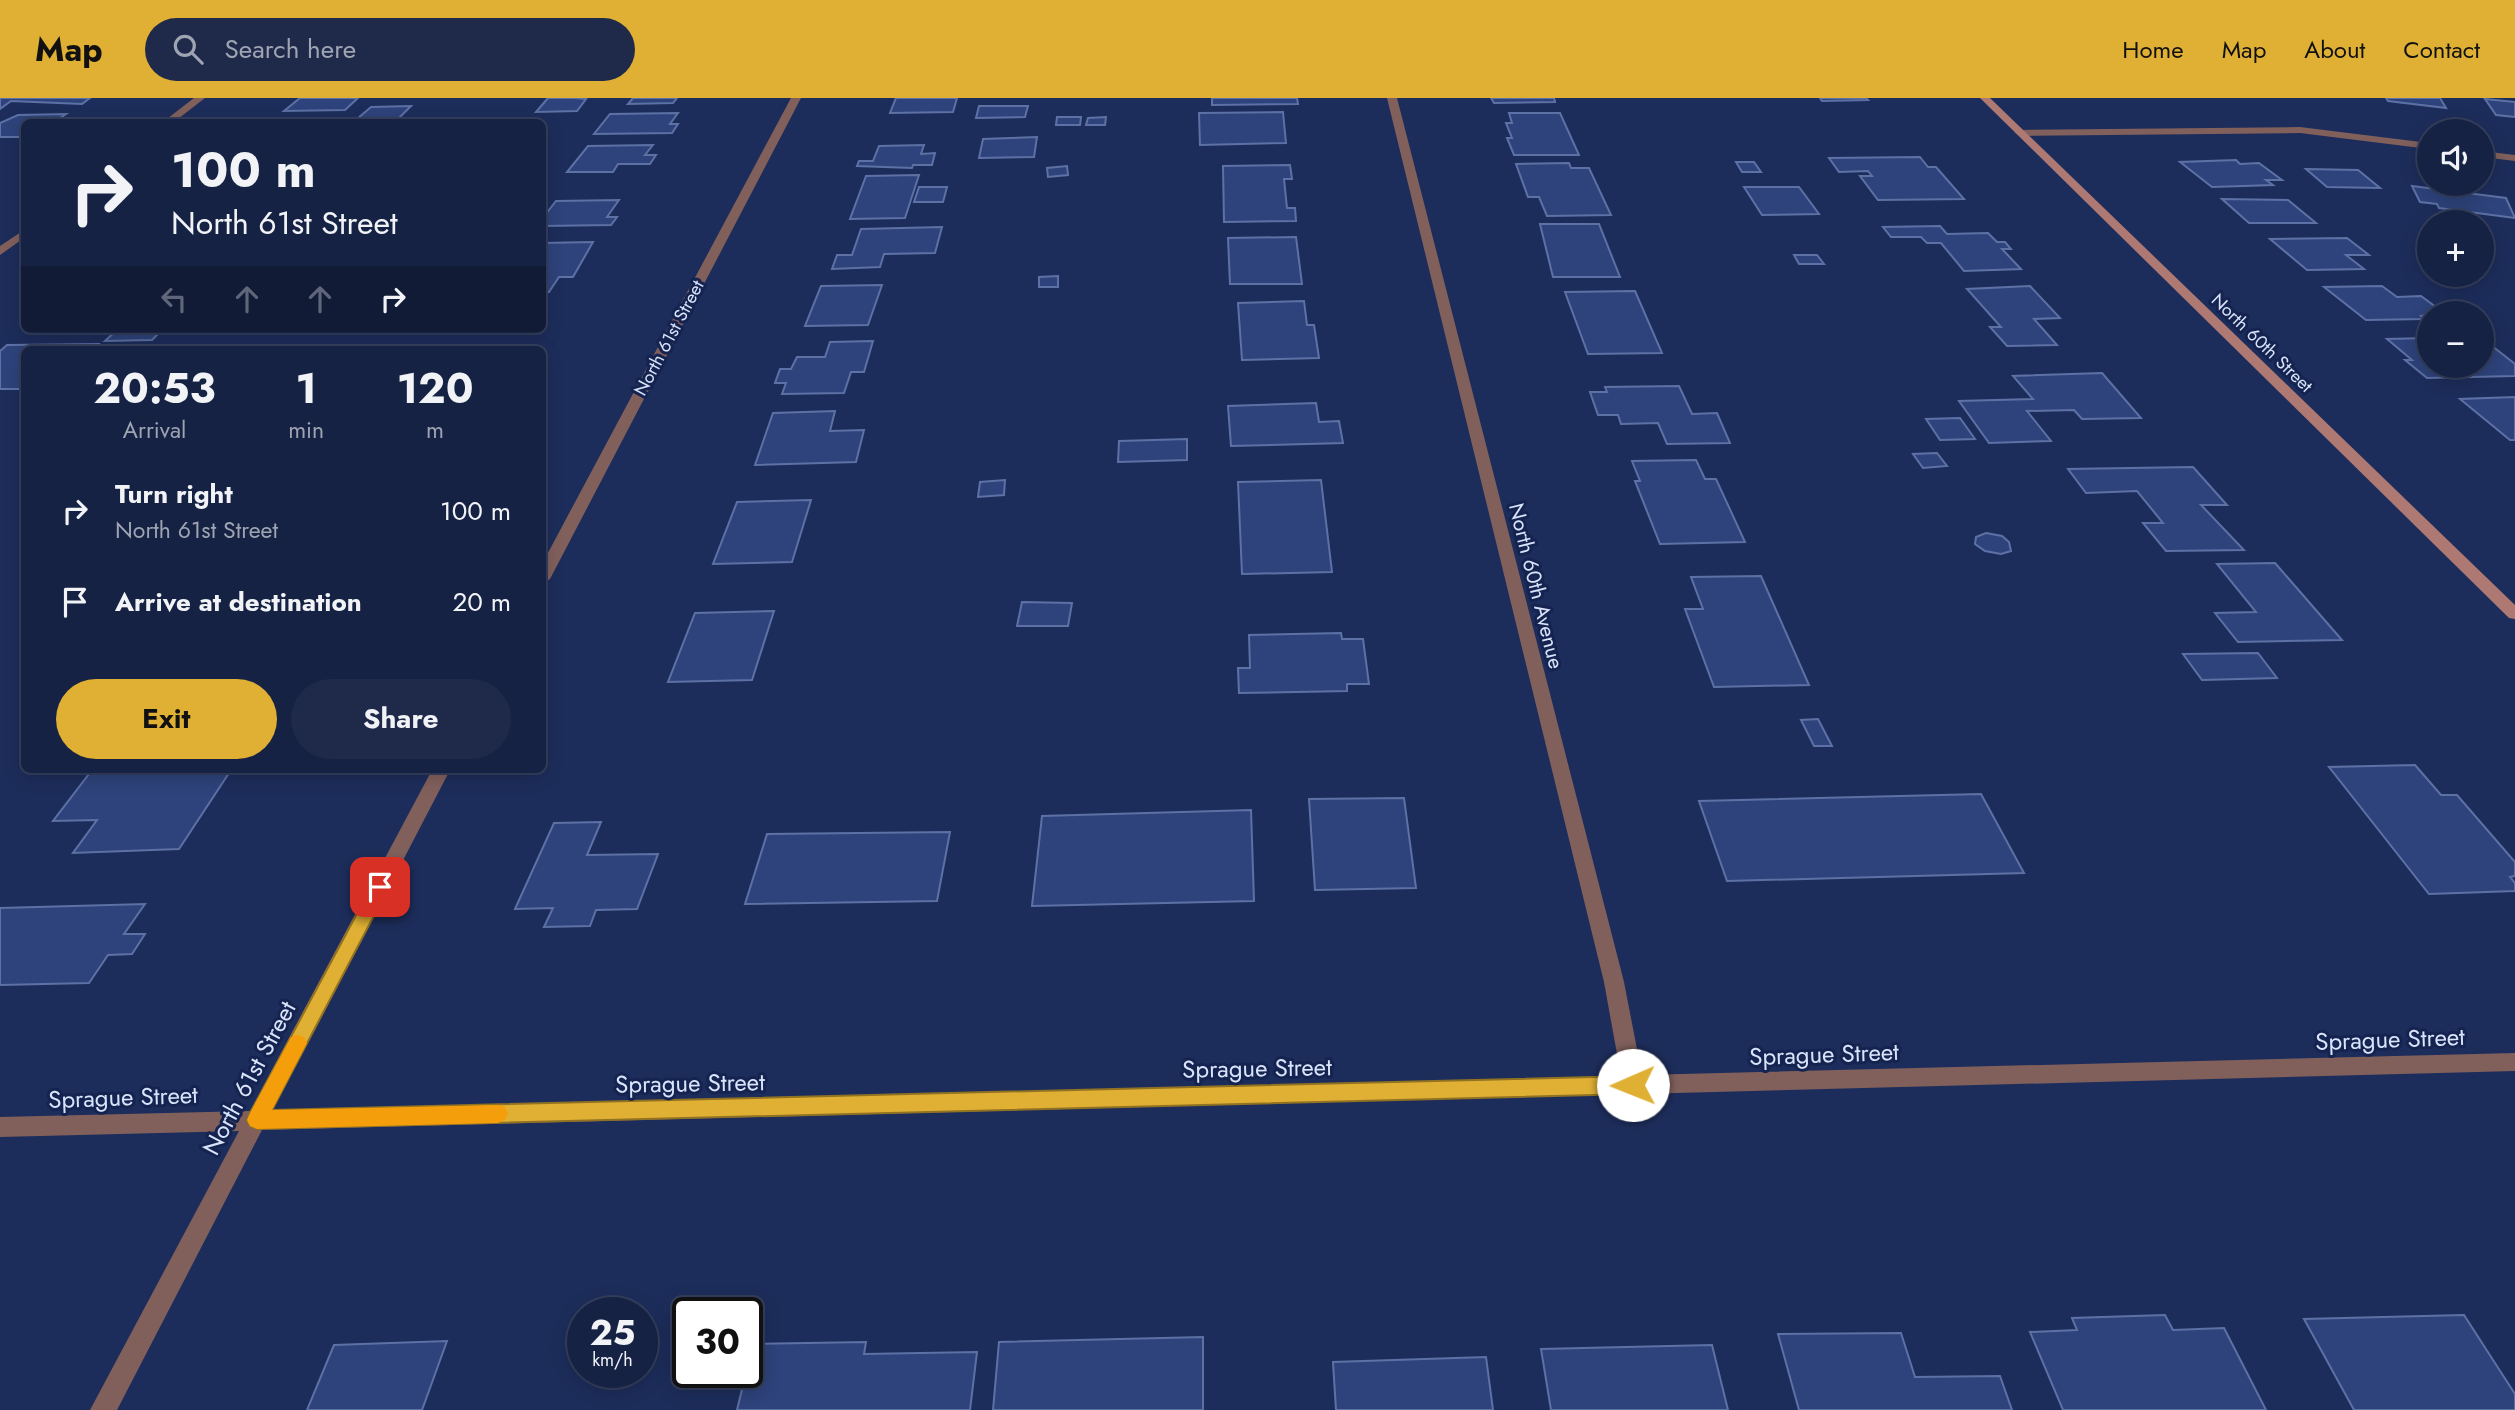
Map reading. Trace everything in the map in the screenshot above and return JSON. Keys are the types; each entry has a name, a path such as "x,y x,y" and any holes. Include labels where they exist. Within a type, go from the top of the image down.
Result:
{"main road":[{"name":"North 60th Street","path":"1985,98 2515,614"}],"street":[{"path":"173,119 200,98"},
{"name":"North 61st Street","path":"546,571 796,98"},
{"name":"North 60th Avenue","path":"1392,98 1614,982 1633,1085"},
{"path":"2020,133 2300,130 2417,145"},
{"path":"2494,155 2515,158"},
{"path":"0,252 21,235"},
{"name":"North 61st Street","path":"103,1410 440,773"},
{"name":"Sprague Street","path":"0,1127 2515,1062"}],"building":[{"path":"0,98 90,98 82,104 11,101 0,109"},
{"path":"300,98 358,98 345,110 284,111"},
{"path":"548,98 586,99 577,111 536,112"},
{"path":"633,98 677,98 673,103 628,104"},
{"path":"896,98 957,98 953,112 890,113"},
{"path":"1212,98 1297,98 1298,104 1212,105"},
{"path":"1491,98 1554,98 1555,102 1494,103"},
{"path":"1820,98 1866,98 1868,100 1822,101"},
{"path":"2386,98 2440,98 2446,108 2388,101"},
{"path":"2485,99 2515,102 2515,117 2496,115"},
{"path":"411,106 398,119 357,119 371,107"},
{"path":"979,106 1028,106 1025,117 976,118"},
{"path":"1283,112 1286,143 1200,145 1199,113"},
{"path":"678,113 670,124 678,124 672,133 594,134 610,114"},
{"path":"1509,113 1560,113 1579,155 1514,155 1507,138 1512,138 1506,123 1512,123"},
{"path":"66,114 58,119 21,119 21,137 0,137 0,123 18,115"},
{"path":"1057,117 1081,117 1080,125 1056,125"},
{"path":"1106,117 1105,125 1086,125 1088,118"},
{"path":"1037,137 1034,157 979,158 983,139"},
{"path":"653,145 645,155 656,155 650,164 618,164 613,172 567,172 588,146"},
{"path":"924,145 921,154 935,153 932,165 913,165 912,168 857,166 859,161 873,161 879,146"},
{"path":"1920,157 1928,167 1936,167 1964,199 1878,200 1860,176 1872,176 1868,171 1839,172 1829,158"},
{"path":"2236,160 2240,164 2259,163 2282,180 2266,180 2273,185 2212,187 2180,162"},
{"path":"1736,162 1754,162 1761,172 1742,172"},
{"path":"1569,163 1571,168 1589,168 1611,215 1547,216 1539,197 1528,197 1516,164"},
{"path":"1290,165 1292,179 1284,179 1287,208 1295,208 1296,221 1224,222 1223,166"},
{"path":"1067,166 1068,175 1048,177 1047,168"},
{"path":"2306,169 2358,170 2380,188 2327,187"},
{"path":"919,175 905,218 850,219 866,176"},
{"path":"919,187 947,187 943,202 914,202"},
{"path":"1744,187 1799,187 1819,214 1762,215"},
{"path":"2417,196 2506,198 2515,218 2494,215 2494,210 2454,210 2420,202"},
{"path":"2222,199 2288,200 2316,223 2249,223"},
{"path":"619,200 607,217 617,217 611,225 546,226 546,214 556,201"},
{"path":"1540,224 1599,224 1620,277 1553,277"},
{"path":"1940,226 1947,234 1988,233 1997,242 2005,242 2011,249 2002,249 2021,269 1964,271 1941,243 1927,243 1921,237 1891,237 1883,227"},
{"path":"942,227 935,253 884,254 880,267 832,269 837,255 852,255 861,229"},
{"path":"1296,237 1302,284 1230,284 1228,238"},
{"path":"2347,238 2369,255 2346,255 2364,269 2307,270 2270,239"},
{"path":"593,242 573,277 559,277 549,292 546,292 546,243"},
{"path":"1794,255 1817,255 1824,264 1799,264"},
{"path":"1058,276 1058,287 1039,287 1039,277"},
{"path":"882,285 868,325 805,326 821,286"},
{"path":"2030,286 2060,318 2034,319 2057,345 2007,346 1990,327 2001,327 1967,289"},
{"path":"2382,286 2397,297 2421,296 2428,301 2417,301 2417,319 2366,320 2324,287"},
{"path":"1635,291 1662,353 1588,354 1565,292"},
{"path":"1304,301 1307,325 1314,325 1319,358 1242,360 1238,303"},
{"path":"114,333 159,333 152,340 105,341"},
{"path":"2417,338 2417,370 2405,360 2412,360 2387,339"},
{"path":"873,341 864,372 851,372 844,393 782,394 786,383 775,383 780,369 791,369 797,357 825,357 830,342"},
{"path":"98,344 21,346 21,389 0,389 0,351 7,345"},
{"path":"2494,347 2515,364 2515,376 2494,376"},
{"path":"2102,373 2141,418 2082,419 2074,410 2027,411 2051,441 1989,443 1959,401 2033,399 2013,376"},
{"path":"1679,386 1692,414 1717,413 1730,443 1667,444 1658,423 1621,424 1618,415 1598,415 1590,392 1607,392 1605,387"},
{"path":"2515,397 2515,440 2510,440 2460,399"},
{"path":"1316,403 1319,422 1339,421 1343,443 1231,446 1228,406"},
{"path":"835,411 830,431 864,430 856,462 755,465 773,413"},
{"path":"1960,418 1975,439 1940,440 1926,419"},
{"path":"1187,439 1187,460 1118,462 1119,441"},
{"path":"1937,453 1947,466 1923,468 1913,454"},
{"path":"1696,460 1705,479 1716,479 1745,542 1660,544 1635,481 1640,481 1632,461"},
{"path":"2193,467 2227,505 2201,505 2244,550 2166,551 2143,523 2163,523 2137,491 2086,493 2068,469"},
{"path":"1005,480 1004,495 978,497 980,482"},
{"path":"1321,480 1332,572 1242,574 1238,482"},
{"path":"811,500 792,562 713,564 737,502"},
{"path":"1986,533 2002,536 2009,542 2011,551 2001,554 1985,551 1975,544 1976,537"},
{"path":"2275,563 2342,640 2238,642 2215,613 2256,612 2217,564"},
{"path":"1761,576 1809,685 1714,687 1685,609 1703,609 1691,577"},
{"path":"1022,602 1072,603 1068,626 1017,626"},
{"path":"774,611 752,680 668,682 695,613"},
{"path":"1341,633 1342,639 1363,639 1369,684 1347,684 1347,691 1239,693 1238,668 1250,668 1249,635"},
{"path":"2258,653 2277,678 2202,680 2183,654"},
{"path":"1818,719 1832,746 1814,746 1801,720"},
{"path":"2415,765 2441,795 2457,795 2515,862 2515,876 2510,877 2515,883 2515,891 2429,894 2329,767"},
{"path":"229,773 179,849 73,853 97,820 53,821 89,774"},
{"path":"1981,794 2024,873 1727,881 1699,801"},
{"path":"1404,798 1416,888 1315,890 1309,799"},
{"path":"1251,810 1254,901 1032,906 1042,816"},
{"path":"601,822 587,855 658,854 637,909 596,910 590,926 544,927 553,908 515,909 554,823"},
{"path":"950,832 937,901 745,904 767,834"},
{"path":"145,904 124,934 145,934 132,954 108,955 89,983 0,985 0,908"},
{"path":"2165,1315 2173,1330 2224,1328 2266,1410 2063,1410 2030,1332 2077,1330 2072,1318"},
{"path":"2464,1315 2515,1394 2515,1410 2354,1410 2304,1319"},
{"path":"1901,1333 1915,1377 2000,1376 2012,1410 1799,1410 1778,1334"},
{"path":"1203,1337 1203,1410 993,1410 999,1342"},
{"path":"447,1341 422,1410 307,1410 334,1345"},
{"path":"866,1342 864,1354 977,1352 970,1410 737,1410 742,1388 763,1388 763,1344"},
{"path":"1712,1345 1728,1410 1551,1410 1541,1349"},
{"path":"1486,1357 1493,1410 1336,1410 1333,1362"}],"slow traffic":[{"path":"298,1043 257,1120 498,1114"}],"route":[{"path":"380,887 257,1120 1633,1085"}]}
